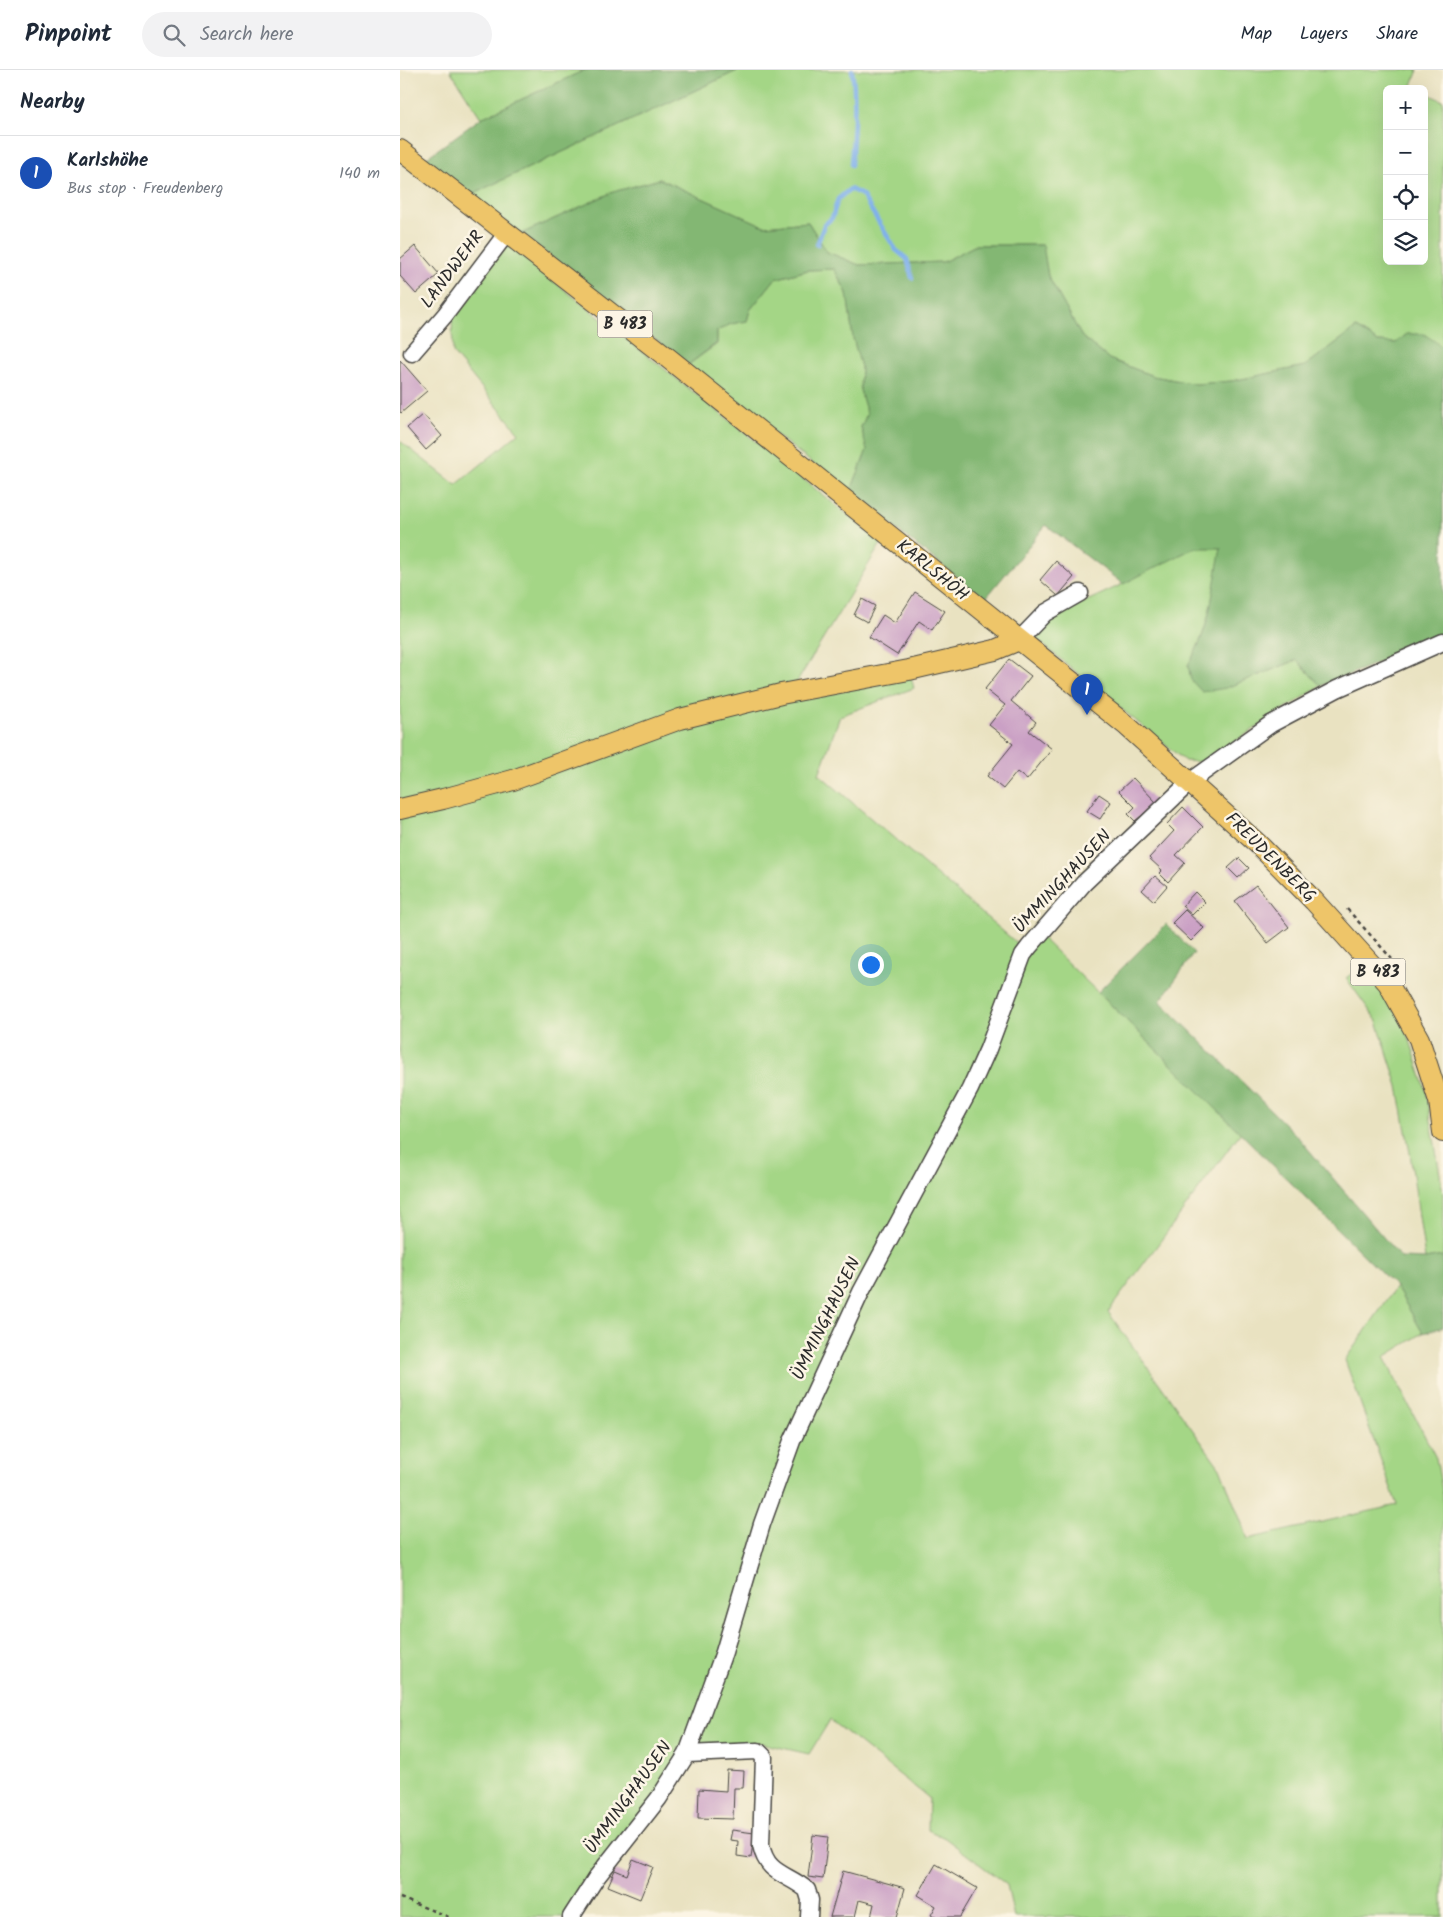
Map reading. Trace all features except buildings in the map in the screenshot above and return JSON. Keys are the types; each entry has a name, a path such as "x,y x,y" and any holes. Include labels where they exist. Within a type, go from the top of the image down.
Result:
{"main road":[{"name":"B 483","path":"400,150 506,234"},
{"name":"KARLSHÖH","path":"506,234 663,354 1019,640"},
{"path":"400,808 443,799 513,780 680,719 781,694 995,650 1019,640"},
{"name":"FREUDENBERG","path":"1019,640 1127,726 1191,781 1258,844 1314,901 1388,983 1419,1039 1439,1101 1443,1132"}],"street":[{"name":"LANDWEHR","path":"412,353 445,315 506,234"},
{"path":"1019,640 1045,613 1080,593"},
{"name":"ÜMMINGHAUSEN","path":"571,1917 596,1878 658,1798 687,1754 724,1652 762,1524 792,1441 861,1292 970,1089 988,1049 1023,955 1084,883 1191,781 1270,724 1337,689 1443,642"},
{"path":"687,1754 758,1751 764,1757 761,1845 764,1859 772,1868 807,1890 810,1900 809,1917"}],"path":[{"path":"400,1898 449,1917"}],"green space":[{"path":"450,70 585,70 481,118"},
{"path":"585,70 739,70 470,195 426,158 481,118"},
{"path":"739,70 1418,70 1412,85 1383,85 1383,265 1428,265 1428,94 1443,101 1443,347 1407,334 1396,343 1378,342 1356,328 1305,366 1232,381 1196,384 1153,376 1109,359 1082,337 1048,276 1042,245 976,245 943,262 859,265 827,252 808,222 764,226 660,179 613,192 521,234 470,195"},
{"path":"660,179 764,226 808,222 827,252 859,265 943,262 976,245 1043,245 1048,276 1082,337 1109,359 1153,376 1196,384 1232,381 1305,366 1356,328 1378,342 1396,343 1407,334 1424,334 1443,347 1443,636 1321,686 1297,660 1226,688 1202,692 1191,680 1188,665 1196,651 1207,622 1221,548 1194,548 1123,584 1046,525 985,599 850,493 867,450 861,427 867,414 860,390 861,367 853,338 847,293 834,269 808,270 775,279 750,310 747,321 731,324 717,331 717,343 688,365 521,234 613,192"},
{"path":"507,244 882,542 794,687 512,777 400,805 400,441 456,485 519,433 453,353 452,315"},
{"path":"834,269 847,293 853,338 861,367 860,390 867,414 861,427 867,450 850,493 688,365 717,344 717,331 731,324 747,321 750,310 775,279 808,270"},
{"path":"1222,547 1207,622 1196,651 1188,665 1257,676 1297,660 1321,686 1203,762 1185,761 1036,639 1042,626 1061,613 1123,584 1162,563 1194,548"},
{"path":"909,670 914,688 840,716 819,774 1019,945 1042,938 1241,1132 1108,1312 1220,1468 1248,1539 1397,1505 1345,1360 1396,1287 1423,1333 1384,1357 1436,1458 1443,1495 1443,1917 1014,1917 1007,1885 945,1838 928,1830 929,1798 830,1720 809,1754 756,1742 692,1749 571,1917 400,1917 400,809 588,751"},
{"path":"1166,924 1194,953 1160,1001 1297,1136 1401,1258 1425,1259 1443,1256 1443,1327 1423,1333 1396,1287 1098,992"},
{"path":"1364,964 1405,1025 1426,1090 1443,1193 1443,1256 1425,1259 1410,1153 1398,1086 1377,1021 1346,978"}],"waterway":[{"path":"851,165 854,130 852,70"},
{"path":"817,245 824,225 832,218 838,199 850,189 862,195 896,250 907,259 912,278"}],"place":[{"name":"Karlshöhe","path":"1087,715"}]}
